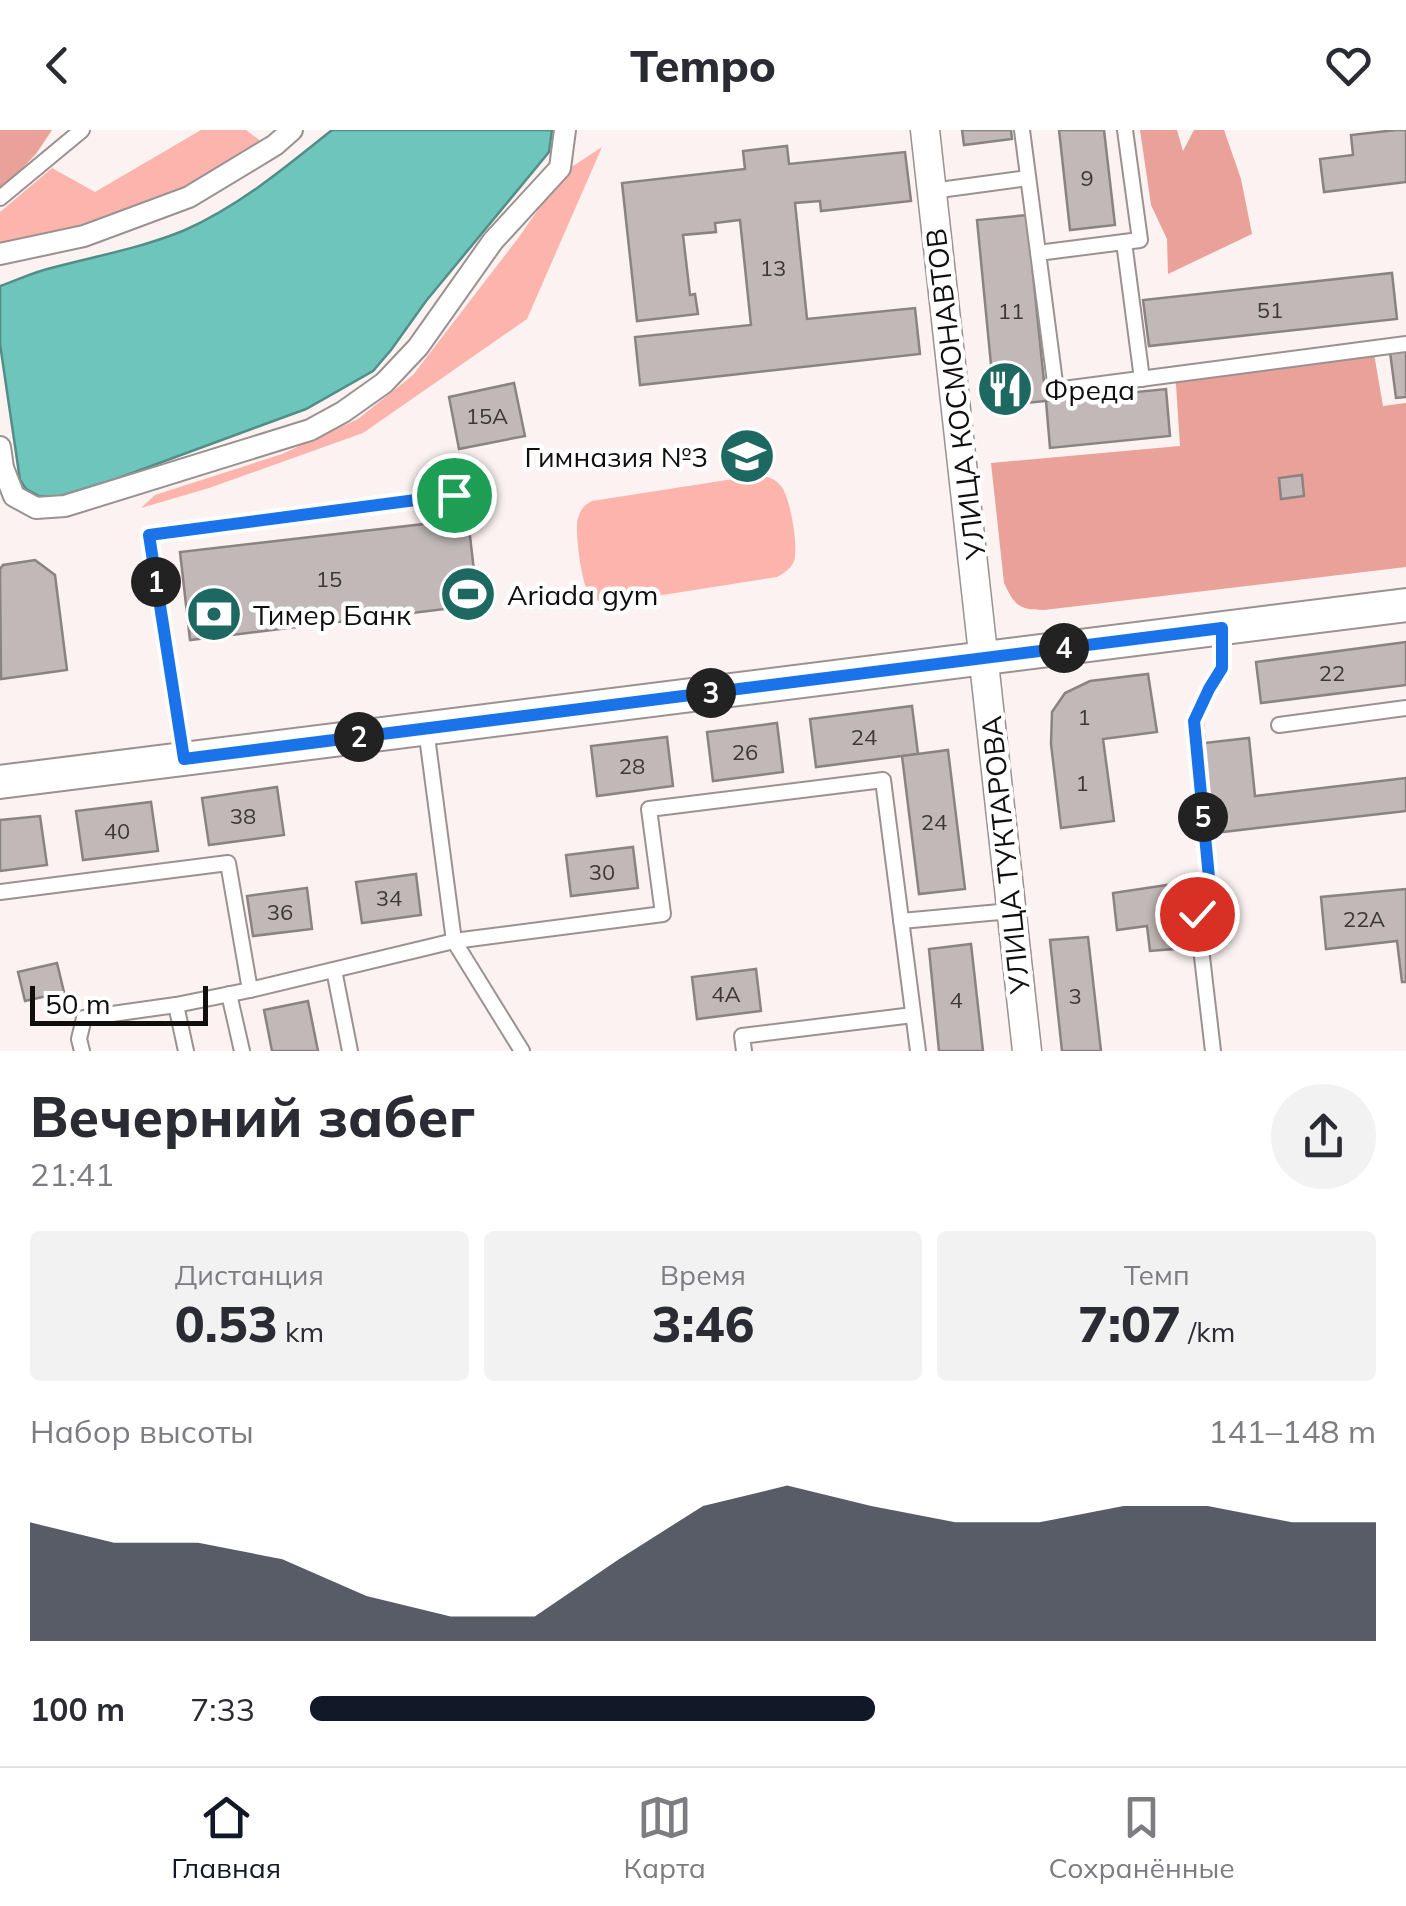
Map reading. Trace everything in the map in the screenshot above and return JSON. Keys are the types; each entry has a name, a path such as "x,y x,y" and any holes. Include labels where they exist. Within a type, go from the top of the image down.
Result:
{"street":[{"path":"0,254 84,236 189,197 276,145 292,130"},
{"path":"0,447 14,496 36,508 65,506 310,430 343,412 384,382 418,347 493,241 560,168 565,130"},
{"name":"УЛИЦА КОСМОНАВТОВ","path":"925,130 984,658"},
{"path":"0,782 1406,605"},
{"name":"УЛИЦА ТУКТАРОВА","path":"984,658 1027,1051"}],"lane":[{"path":"0,198 82,130"},
{"path":"1022,130 1056,390 1406,344"},
{"path":"1038,253 1140,240 1125,130"},
{"path":"932,190 1028,178"},
{"path":"1124,242 1142,378"},
{"path":"184,759 149,535 454,495"},
{"path":"1213,1051 1197,914 1210,888 1194,721 1222,668 1222,628"},
{"path":"1279,725 1406,708"},
{"path":"426,728 454,941 522,1051"},
{"path":"82,1051 79,1039 84,1018 250,990 454,941 663,914 649,809 883,780 918,1051"},
{"path":"0,892 228,863 250,990"},
{"path":"901,922 1012,910"},
{"path":"334,970 350,1051"},
{"path":"230,994 242,1051"},
{"path":"176,1005 186,1051"},
{"path":"744,1051 742,1036 913,1016"}],"shaded area":[{"path":"0,130 52,130 36,154 0,191"},
{"path":"201,130 246,130 262,142 187,190 81,229 0,247 0,212 52,168 95,192"},
{"path":"1140,130 1177,130 1183,151 1194,130 1224,130 1241,179 1252,234 1168,274 1167,239 1151,205"},
{"path":"602,147 527,319 363,433 141,508 155,495 282,454 358,419 413,375 564,172"},
{"path":"1373,348 1383,406 1406,403 1406,567 1044,610 1023,608 1011,597 1004,583 991,463 1180,446 1175,369"},
{"path":"759,475 780,485 790,510 795,554 793,564 785,572 777,577 612,603 590,596 577,534 578,518 587,504"}],"water":[{"path":"332,130 552,130 549,152 373,371 306,409 116,479 57,497 39,496 26,489 20,480 0,344 0,286 185,230 243,198"}],"building":[{"path":"962,130 1011,130 1012,139 964,145"},
{"path":"1059,130 1104,130 1115,225 1070,230"},
{"path":"1406,130 1406,182 1324,192 1320,159 1353,155 1351,135"},
{"path":"787,146 789,164 905,152 911,201 821,211 820,201 795,203 807,319 915,308 920,354 640,385 635,337 751,325 740,220 715,223 716,232 683,235 690,295 695,294 698,314 637,321 622,183 745,169 743,151"},
{"path":"1027,215 1046,401 995,406 977,220"},
{"path":"1392,273 1397,319 1149,346 1143,300"},
{"path":"1406,350 1406,397 1396,398 1390,352"},
{"path":"514,383 525,436 459,449 449,397"},
{"path":"1166,389 1170,436 1050,448 1046,401"},
{"path":"1302,475 1304,496 1281,499 1279,478"},
{"path":"468,519 478,605 190,640 180,552"},
{"path":"35,560 55,575 67,670 1,679 0,569 3,565"},
{"path":"1406,642 1406,685 1261,703 1256,662"},
{"path":"1148,674 1157,732 1103,739 1114,821 1061,828 1051,744 1052,712 1065,693 1090,681"},
{"path":"912,706 918,754 816,767 810,719"},
{"path":"777,723 783,772 713,781 707,732"},
{"path":"667,737 673,786 597,796 591,746"},
{"path":"1249,738 1255,796 1406,778 1406,811 1214,833 1204,743"},
{"path":"948,750 965,889 919,894 902,756"},
{"path":"277,787 284,835 209,845 202,798"},
{"path":"151,802 158,851 83,860 76,811"},
{"path":"40,816 47,865 0,871 0,820"},
{"path":"633,847 638,888 571,896 566,855"},
{"path":"416,874 421,915 362,923 356,882"},
{"path":"1167,885 1174,949 1150,951 1147,926 1117,930 1113,893"},
{"path":"307,888 312,929 253,936 247,896"},
{"path":"1406,889 1406,982 1402,982 1397,941 1326,949 1321,897"},
{"path":"1088,937 1101,1051 1062,1051 1050,940"},
{"path":"971,944 983,1051 939,1051 929,949"},
{"path":"57,963 64,992 25,1001 18,972"},
{"path":"756,969 761,1011 697,1019 692,977"},
{"path":"308,1001 318,1051 272,1051 264,1010"}],"place":[{"name":"Фреда","path":"1005,389"},
{"name":"Гимназия №3","path":"747,456"},
{"name":"Ariada gym","path":"468,594"},
{"name":"Тимер Банк","path":"214,614"}],"route":[{"path":"454,495 149,535 184,759 1222,628 1222,668 1194,721 1210,888 1197,914"}]}
